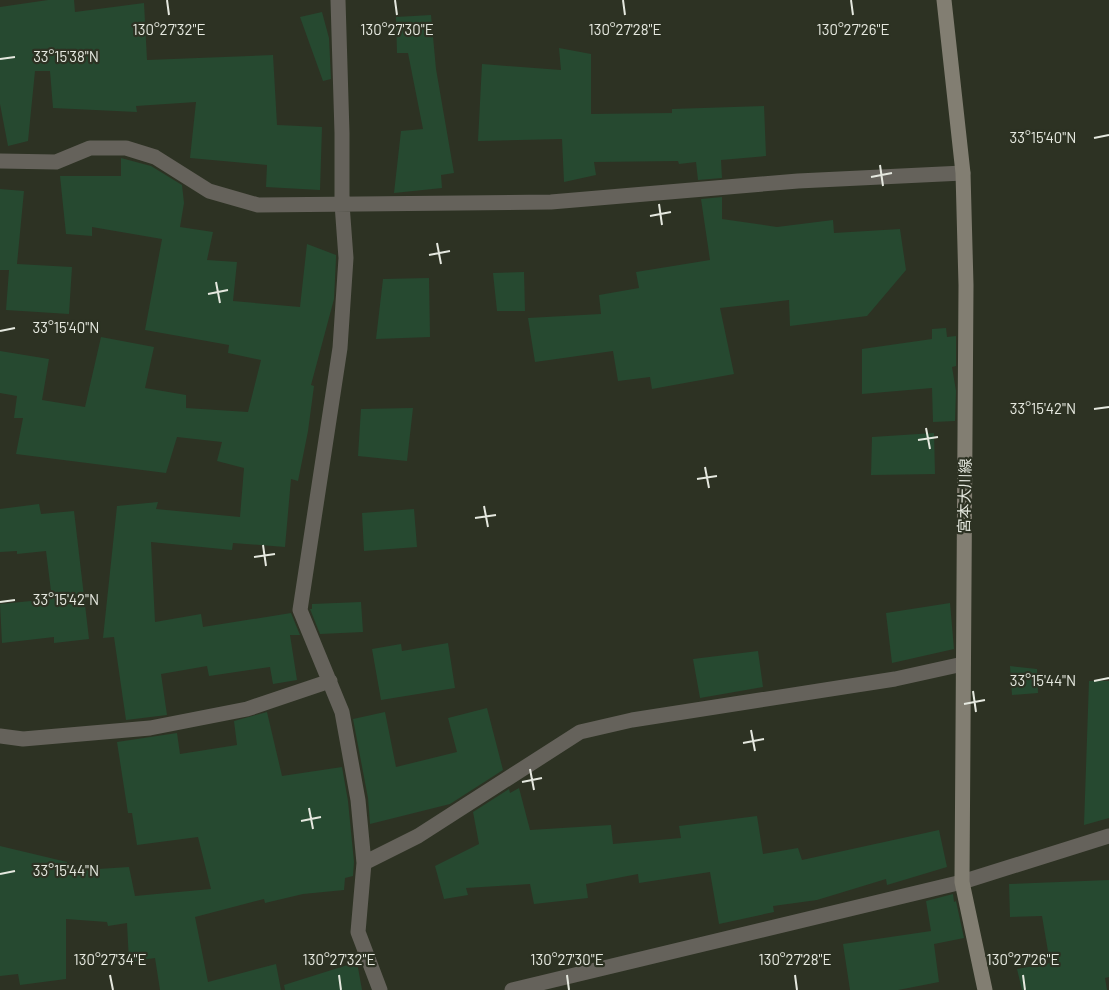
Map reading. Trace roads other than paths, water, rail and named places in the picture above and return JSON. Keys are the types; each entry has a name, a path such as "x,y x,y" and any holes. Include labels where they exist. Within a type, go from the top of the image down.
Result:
{"main road":[{"name":"宮本大川線","path":"944,0 963,173 966,437 962,882 985,990"}],"street":[{"path":"338,0 345,258 340,348 300,610 342,712 353,765 364,863 358,932 380,990"},
{"path":"0,161 56,162 90,148 126,148 155,157 209,191 258,205 551,202 798,181 963,173"},
{"path":"364,863 418,836 580,732 632,720 895,679 963,664"},
{"path":"0,736 22,739 150,728 247,709 330,681"},
{"path":"512,990 962,882 1109,836"}]}
